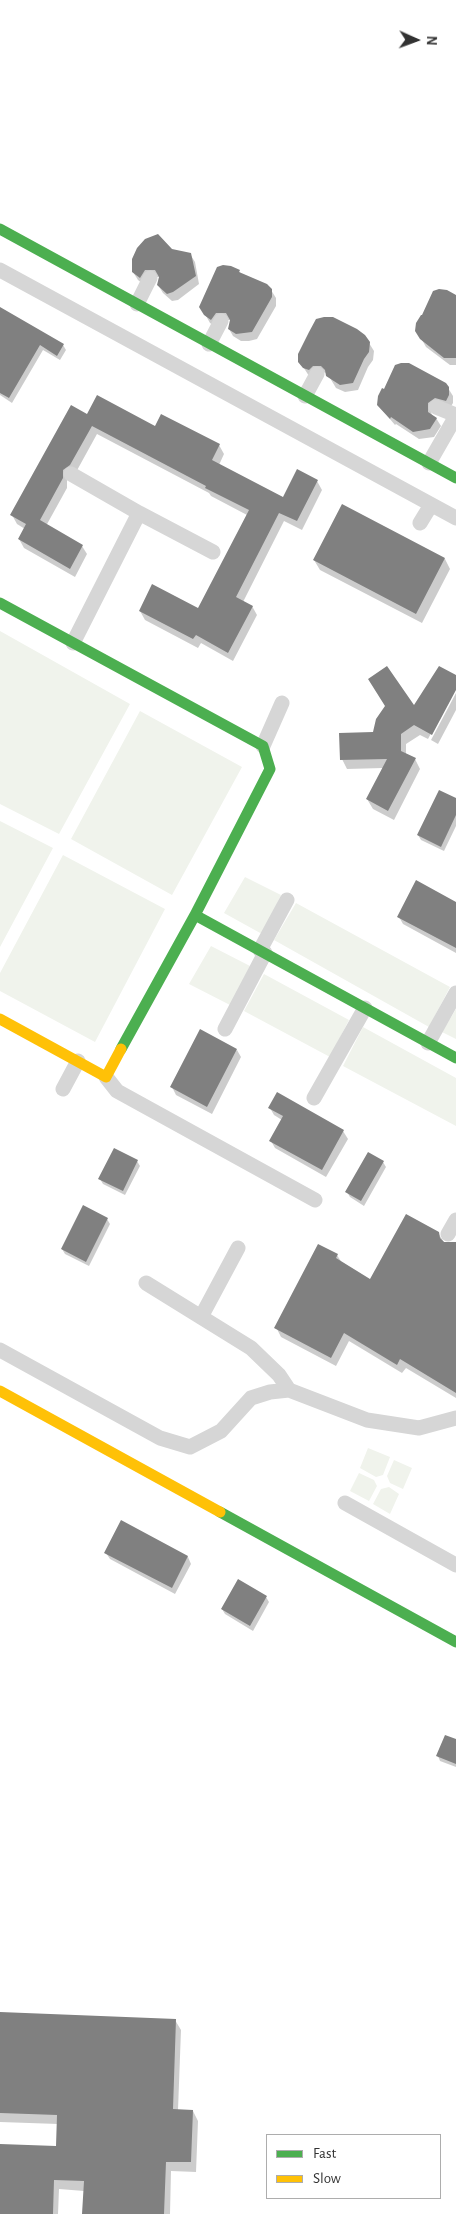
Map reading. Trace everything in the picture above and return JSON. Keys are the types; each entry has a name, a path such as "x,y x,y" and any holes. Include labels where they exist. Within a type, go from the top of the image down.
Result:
{"street":[{"path":"0,229 456,478"},
{"path":"0,270 456,518"},
{"path":"137,304 150,278"},
{"path":"209,344 222,321"},
{"path":"306,396 317,374"},
{"path":"429,463 456,416 436,407"},
{"path":"71,474 213,552"},
{"path":"420,523 431,505"},
{"path":"73,643 139,513"},
{"path":"0,603 263,746"},
{"path":"106,1077 195,915 270,769 263,746 282,703"},
{"path":"225,1029 287,900"},
{"path":"195,915 456,1058"},
{"path":"428,1043 456,993"},
{"path":"314,1098 365,1008"},
{"path":"0,1019 106,1077 117,1091 315,1200"},
{"path":"64,1089 78,1062"},
{"path":"448,1234 456,1220"},
{"path":"201,1317 238,1248"},
{"path":"146,1283 260,1355 279,1375 289,1390"},
{"path":"0,1350 160,1438 190,1446 220,1431 251,1398 270,1392 289,1390 367,1420 401,1426 419,1428 456,1418"},
{"path":"0,1391 456,1642"},
{"path":"345,1503 456,1565"}],"shaded area":[{"path":"0,631 130,704 59,834 0,804"},
{"path":"140,711 242,767 172,895 71,839"},
{"path":"0,821 53,848 0,947"},
{"path":"63,855 165,909 95,1042 0,991 0,973"},
{"path":"245,877 281,895 262,934 224,913"},
{"path":"296,903 450,987 429,1027 274,940"},
{"path":"211,946 250,966 230,1005 189,984"},
{"path":"264,974 349,1020 330,1057 244,1011"},
{"path":"456,1009 456,1039 442,1032"},
{"path":"363,1027 456,1078 456,1126 343,1066"},
{"path":"368,1448 390,1457 383,1475 376,1477 360,1468"},
{"path":"394,1460 412,1468 403,1489 390,1483 387,1476"},
{"path":"359,1473 374,1480 377,1486 369,1501 350,1491"},
{"path":"389,1487 399,1494 390,1514 373,1504 381,1489"}],"building":[{"path":"158,234 172,249 191,253 196,276 167,294 157,285 159,277 155,270 145,270 140,278 132,272 132,259 137,248 145,239"},
{"path":"223,265 240,270 239,272 267,284 272,289 272,297 252,332 236,334 228,329 230,320 226,313 216,313 211,320 204,315 199,307 217,267"},
{"path":"439,289 447,290 456,295 456,358 444,358 420,339 415,331 416,323 422,315 433,291"},
{"path":"0,307 64,344 57,356 40,345 9,398 0,393"},
{"path":"333,317 357,329 370,342 369,352 353,383 340,385 326,376 325,370 321,366 313,366 309,370 303,368 298,362 298,354 316,319"},
{"path":"409,363 446,383 449,387 449,395 446,401 435,398 428,403 428,412 437,418 430,429 413,432 391,417 390,419 377,405 378,396 382,388 384,389 395,365"},
{"path":"97,395 155,426 161,414 220,444 212,460 283,497 297,469 318,480 297,521 279,513 236,597 253,606 228,653 196,635 193,639 139,611 152,584 198,608 249,510 205,488 206,486 92,426 70,465 63,470 63,478 40,520 83,545 70,569 18,539 26,524 10,515 71,405 87,414"},
{"path":"342,504 445,558 416,614 313,560"},
{"path":"387,666 414,705 439,666 456,675 456,690 432,735 414,725 401,734 401,751 416,758 388,811 366,799 387,759 340,760 339,733 373,732 376,719 385,706 368,679"},
{"path":"439,790 456,798 456,815 441,847 417,835"},
{"path":"416,880 456,902 456,948 397,917"},
{"path":"200,1029 237,1049 207,1107 170,1087"},
{"path":"277,1092 344,1130 322,1170 269,1141 283,1116 268,1108"},
{"path":"114,1148 138,1160 123,1191 98,1179"},
{"path":"368,1152 384,1161 361,1201 345,1192"},
{"path":"83,1205 108,1218 86,1262 61,1249"},
{"path":"406,1214 439,1232 440,1238 444,1242 456,1242 456,1393 400,1359 397,1365 344,1333 331,1358 274,1328 318,1244 338,1254 336,1258 370,1279"},
{"path":"121,1520 188,1556 172,1588 104,1553"},
{"path":"238,1579 267,1596 250,1626 221,1609"},
{"path":"445,1735 456,1739 456,1764 436,1756"},
{"path":"0,2012 176,2019 173,2109 193,2110 191,2162 166,2162 164,2214 82,2214 84,2181 54,2180 53,2214 0,2214 0,2144 56,2146 57,2115 0,2113"}],"traffic: fast":[{"path":"0,229 456,478"},
{"path":"0,603 263,746 270,769 195,915 121,1049"},
{"path":"195,915 456,1058"},
{"path":"220,1512 456,1642"}],"traffic: slow":[{"path":"0,1019 106,1077 121,1049"},
{"path":"0,1391 220,1512"}]}
